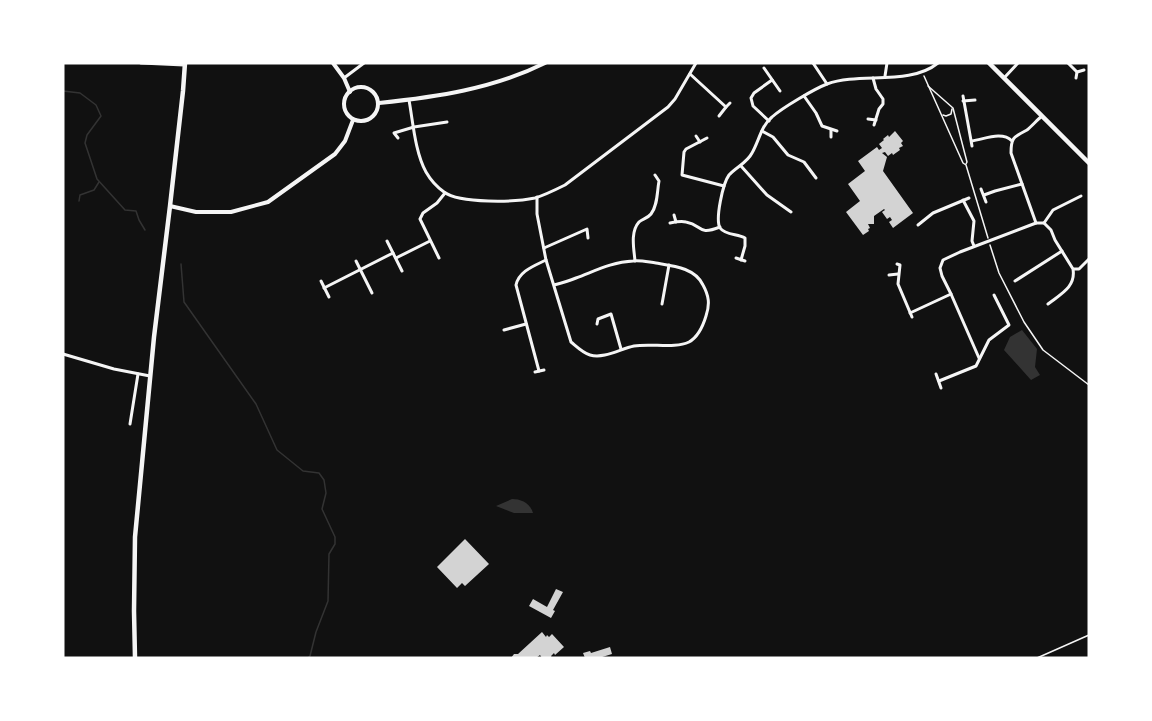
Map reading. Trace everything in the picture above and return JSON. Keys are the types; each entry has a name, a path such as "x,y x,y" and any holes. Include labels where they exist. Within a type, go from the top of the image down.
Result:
{"main road":[{"path":"989,63 1089,163"},
{"path":"135,658 135,537 155,326 185,64"}],"street":[{"path":"141,63 185,64"},
{"path":"333,63 344,78 350,92"},
{"path":"344,78 364,63"},
{"path":"526,63 531,70"},
{"path":"379,103 468,90 502,82 545,63"},
{"path":"409,100 421,161 427,174 445,193 475,200 500,201 537,197 565,185 668,107 696,63"},
{"path":"813,63 827,84"},
{"path":"885,76 887,63"},
{"path":"736,258 743,260 745,238 725,232 720,227 718,216 724,186 729,176 750,156 771,117 827,84 922,72 939,63"},
{"path":"1004,78 1018,63"},
{"path":"1068,63 1077,72"},
{"path":"764,68 780,92"},
{"path":"1077,72 1084,70"},
{"path":"1076,78 1077,72"},
{"path":"690,74 726,107"},
{"path":"868,119 875,123 883,104 873,78"},
{"path":"769,121 753,106 751,98 754,93 772,80"},
{"path":"365,87 375,93 379,103 376,113 368,120 353,120 344,106 346,96 350,92 354,88 365,87"},
{"path":"804,96 822,126 837,131"},
{"path":"963,96 972,146"},
{"path":"963,101 975,100"},
{"path":"718,116 730,103"},
{"path":"1036,223 1012,157 1012,141 1042,116"},
{"path":"170,206 196,212 231,212 268,202 335,154 345,141 353,120"},
{"path":"398,138 394,133 414,127 447,122"},
{"path":"831,130 831,137"},
{"path":"762,132 773,137 788,155 804,162 814,171 816,178"},
{"path":"696,136 700,142"},
{"path":"972,141 1002,136 1012,141"},
{"path":"680,181 686,149 707,138"},
{"path":"741,166 767,195 791,212"},
{"path":"635,261 633,238 639,222 652,213 655,206 659,180 655,175"},
{"path":"682,175 724,186"},
{"path":"984,195 1022,184"},
{"path":"981,189 986,202"},
{"path":"439,258 421,222 421,215 437,204 445,193"},
{"path":"1044,223 1053,210 1081,196"},
{"path":"537,197 537,214 546,260 571,342 589,355 601,356 621,349 644,345 681,345 691,341 704,322 710,294 694,273 669,265 635,261 617,263 554,285"},
{"path":"918,225 933,213 969,198"},
{"path":"963,200 974,221 972,240 974,246"},
{"path":"674,215 676,222"},
{"path":"670,223 688,222 709,231 720,227"},
{"path":"979,358 942,276 940,268 943,260 989,240 1036,223 1044,223 1051,230 1074,274 1072,284 1059,298 1048,304"},
{"path":"544,248 587,229 588,238"},
{"path":"387,240 402,271"},
{"path":"396,258 430,241"},
{"path":"1015,281 1062,251"},
{"path":"324,288 393,253"},
{"path":"1073,269 1079,269 1089,259"},
{"path":"539,371 516,285 518,278 527,270 546,260"},
{"path":"356,261 372,293"},
{"path":"897,264 900,265 898,284 911,315 951,294"},
{"path":"662,304 669,265"},
{"path":"889,274 898,274"},
{"path":"321,281 329,297"},
{"path":"939,381 976,366 989,340 1009,325 994,295"},
{"path":"597,324 598,319 611,314 621,349"},
{"path":"504,330 526,324"},
{"path":"63,354 114,369 150,376"},
{"path":"130,424 138,374"},
{"path":"936,374 941,388"}],"path":[{"path":"922,72 963,163 966,165 953,108 928,85"},
{"path":"942,114 946,116 951,114 953,108"},
{"path":"1023,320 1043,350 1089,385"},
{"path":"1037,658 1089,635"}],"shaded area":[{"path":"1022,330 1037,349 1035,367 1040,375 1031,380 1004,350 1010,337"},
{"path":"512,499 525,502 533,513 514,513 496,506"}],"building":[{"path":"895,131 903,141 901,143 903,146 893,155 892,153 888,156 885,152 882,153 887,157 883,171 913,213 893,228 889,222 892,220 890,217 887,219 882,212 884,209 874,216 874,224 868,224 869,231 863,235 846,212 860,201 848,184 865,171 858,161 877,147 879,150 882,148 879,144"},
{"path":"465,539 489,564 465,586 462,583 457,588 437,567"},
{"path":"556,589 563,592 551,618 529,606 533,599 547,607"},
{"path":"542,632 546,637 552,634 564,647 555,655 554,653 552,658 542,658 540,655 536,658 511,658 514,654 518,654"},
{"path":"610,647 612,654 599,658 585,658 583,653 590,651 591,653"}],"waterway":[{"path":"63,91 80,93 96,105 101,116 87,135 85,143 97,179 125,210 136,211 145,230"},
{"path":"79,201 80,195 94,190 99,182"},
{"path":"181,264 184,302 256,404 277,450 303,471 319,473 324,480 326,493 322,509 335,537 335,544 329,554 328,601 308,658"}]}
